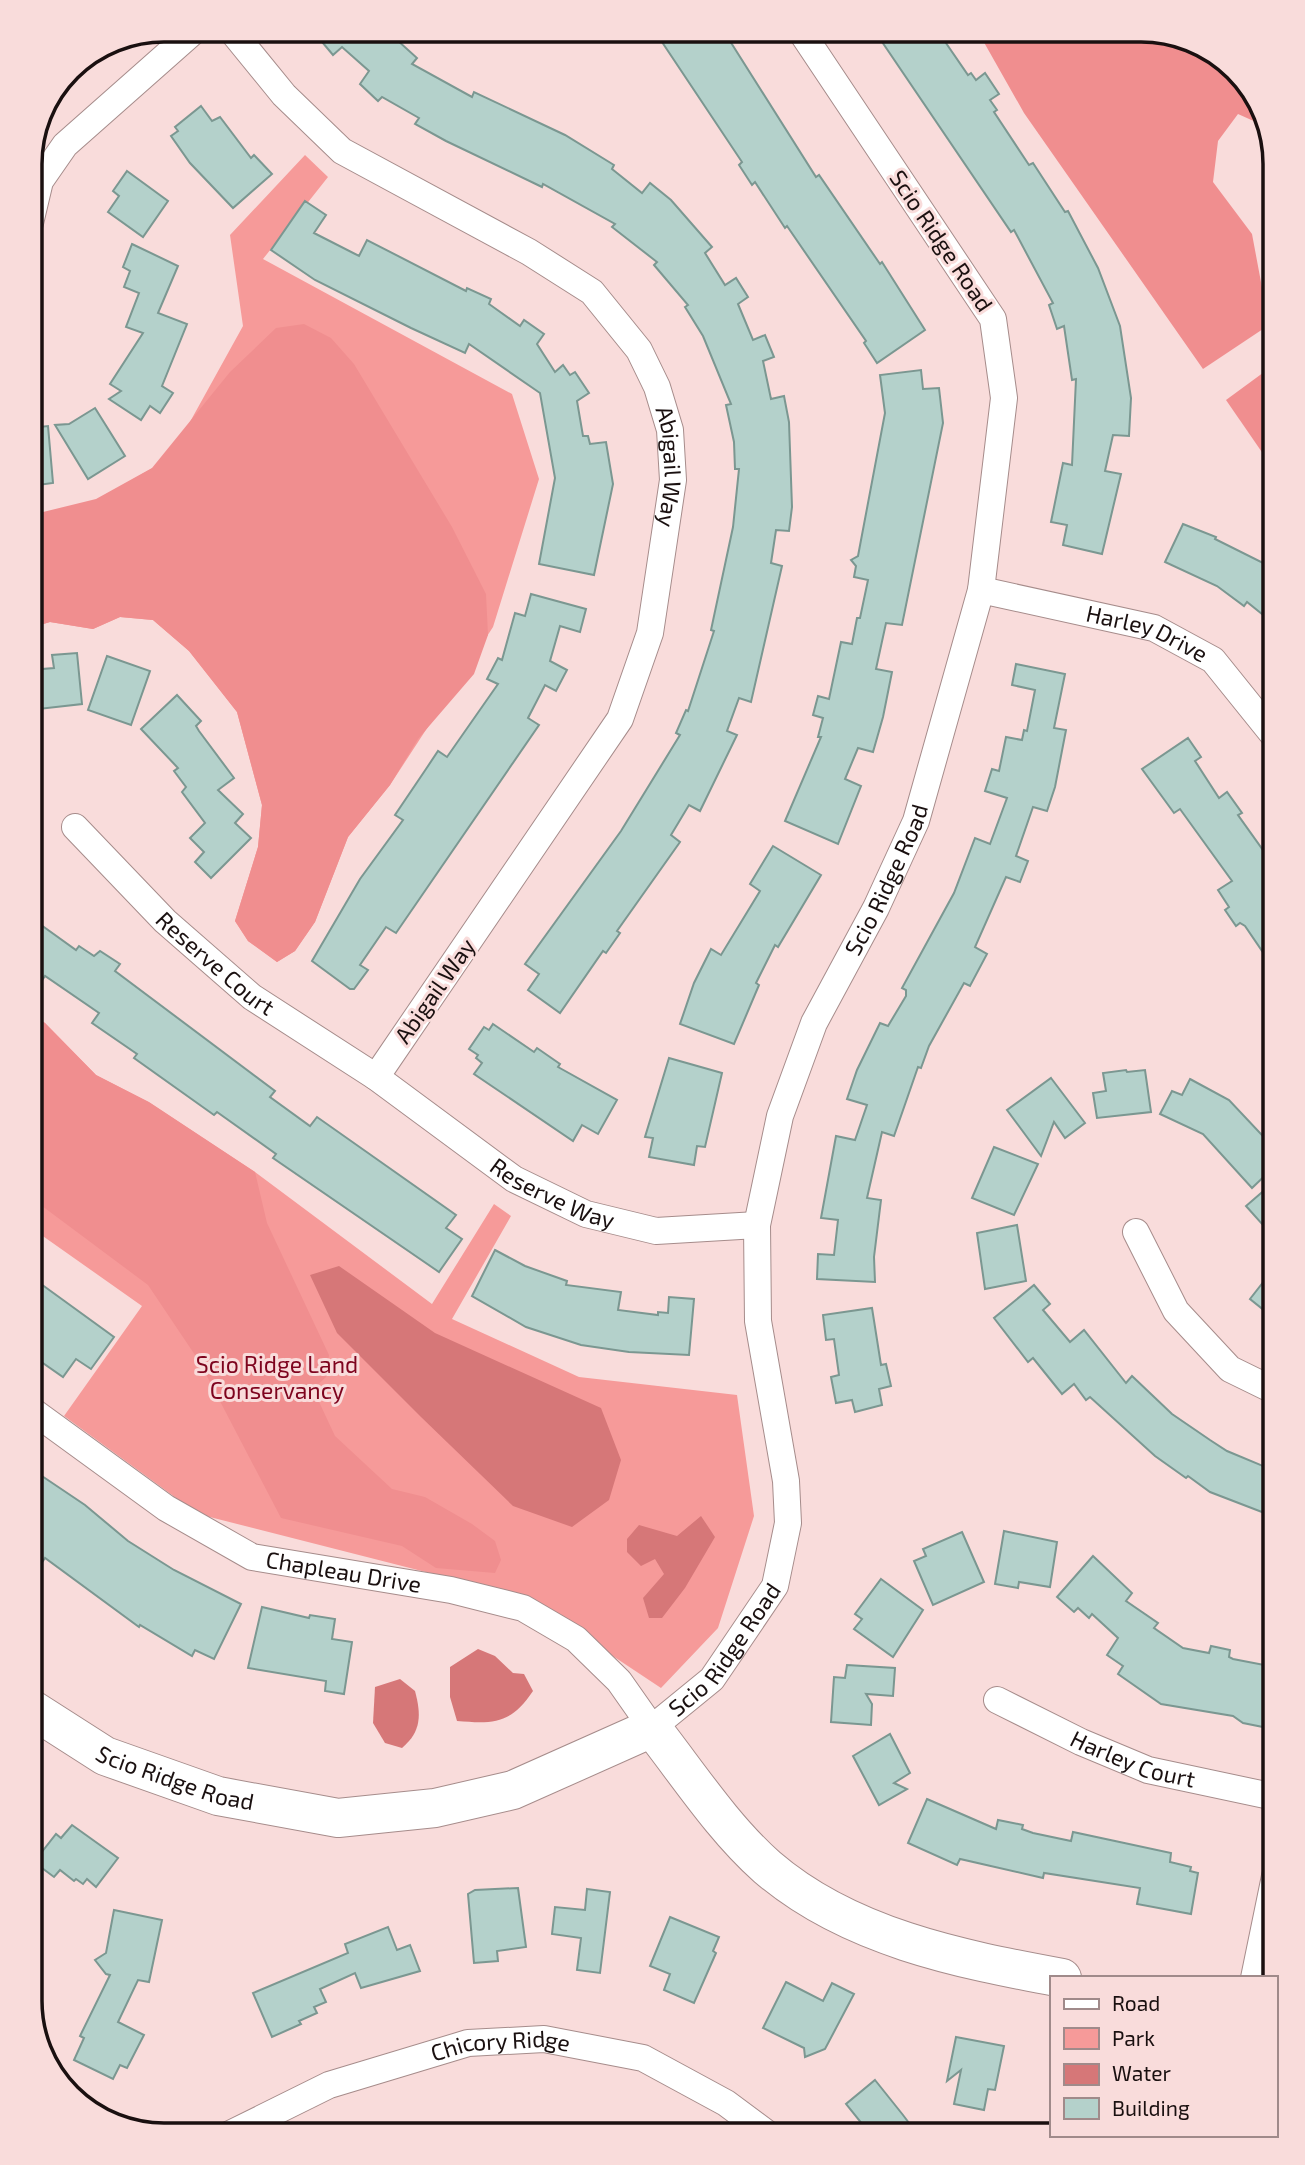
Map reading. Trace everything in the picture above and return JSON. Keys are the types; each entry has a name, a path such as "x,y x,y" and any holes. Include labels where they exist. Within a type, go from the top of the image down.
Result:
{"street":[{"path":"42,178 65,145 181,42"},
{"name":"Abigail Way","path":"241,42 284,95 342,151 529,252 592,292 639,349 657,387 670,430 673,480 652,620 639,672 620,719 376,1077"},
{"name":"Scio Ridge Road","path":"42,1716 105,1756 205,1792 338,1818 435,1808 513,1790 652,1728 712,1679 775,1586 788,1523 786,1481 758,1321 757,1225 780,1116 814,1023 876,908 916,821 981,590 1004,398 993,319 808,42"},
{"name":"Harley Drive","path":"981,590 1154,628 1213,660 1263,722"},
{"name":"Reserve Court","path":"75,827 165,921 252,998 376,1077"},
{"name":"Reserve Way","path":"376,1077 514,1179 586,1214 656,1231 757,1225"},
{"path":"1136,1232 1176,1311 1230,1368 1263,1385"},
{"name":"Chapleau Drive","path":"42,1418 166,1507 252,1557 451,1590 523,1608 576,1639 619,1681 652,1728"},
{"name":"Harley Court","path":"997,1700 1081,1742 1149,1770 1263,1794"},
{"name":"Scio Ridge Road","path":"652,1728 723,1819 767,1867 828,1909 909,1944 992,1965 1051,1976"},
{"path":"1254,1976 1263,1935"},
{"name":"Chicory Ridge","path":"252,2123 329,2085 468,2043 544,2039 643,2058 726,2103 753,2123"}],"green space":[{"path":"984,42 1165,44 1195,55 1221,72 1242,96 1256,122 1238,114 1218,141 1213,182 1252,234 1263,293 1263,329 1203,369 1024,113"},
{"path":"305,155 328,177 263,259 512,394 539,479 493,627 390,785 348,837 315,922 295,951 277,962 248,941 235,921 258,847 262,805 237,712 189,651 153,620 120,617 93,629 50,622 42,624 42,602 85,507 170,458 243,326 230,235"},
{"path":"304,324 331,338 354,364 452,527 486,594 488,635 474,674 418,739 390,785 348,837 315,922 295,951 277,962 248,941 235,921 258,847 262,805 237,712 189,651 153,620 120,617 93,629 50,622 42,624 42,512 96,499 152,468 230,372 276,328"},
{"path":"1263,373 1263,454 1226,400"},
{"name":"Scio Ridge Land Conservancy","path":"42,1021 96,1075 150,1103 255,1172 432,1304 494,1204 511,1216 452,1319 579,1377 737,1395 754,1516 718,1628 661,1688 524,1597 198,1514 64,1416 142,1306 42,1235"},
{"path":"42,1021 96,1075 149,1102 255,1172 267,1223 329,1355 326,1377 313,1389 335,1436 392,1489 425,1497 472,1524 495,1541 501,1560 495,1573 436,1568 402,1546 281,1518 199,1361 148,1285 42,1206"}],"water":[{"path":"339,1266 435,1333 601,1408 621,1460 609,1500 572,1527 513,1506 337,1333 310,1275"},
{"path":"701,1516 715,1537 685,1588 662,1618 649,1618 643,1598 664,1574 655,1559 641,1566 627,1552 627,1539 639,1525 677,1536"},
{"path":"478,1649 495,1656 513,1673 524,1674 533,1691 517,1710 501,1720 457,1721 450,1697 450,1667"},
{"path":"400,1679 415,1691 419,1715 413,1735 402,1748 385,1743 373,1723 375,1687"}],"building":[{"path":"322,42 399,42 417,58 412,64 472,97 474,92 565,135 614,165 612,169 642,193 650,183 671,200 712,247 705,253 725,285 736,278 748,297 738,304 753,340 765,335 774,357 763,361 771,399 784,396 789,422 792,507 789,531 776,530 771,563 782,566 751,702 739,698 727,731 737,735 700,811 689,805 671,835 680,842 617,931 620,933 606,953 603,951 560,1013 528,990 539,974 525,964 621,831 680,735 676,733 686,710 688,711 714,631 711,630 733,527 739,469 735,469 734,442 726,405 731,404 703,336 685,307 688,305 654,265 657,262 612,227 615,224 543,184 542,187 415,124 419,118 382,97 378,101 360,84 369,71 342,47 333,55"},
{"path":"662,42 731,42 816,177 819,175 880,264 882,262 925,330 877,363 864,343 866,341 787,226 785,228 755,182 752,185 739,165 742,162"},
{"path":"882,42 945,42 968,75 971,73 976,80 985,73 999,94 990,100 997,110 994,112 1029,165 1033,163 1065,212 1068,211 1098,268 1120,326 1131,398 1129,436 1113,435 1105,471 1121,474 1102,554 1063,545 1067,525 1051,522 1063,463 1072,465 1076,379 1072,380 1064,326 1057,329 1049,305 1053,303 1014,230 1011,232"},
{"path":"201,106 212,121 220,117 251,158 254,155 272,174 233,208 190,163 171,136 178,131 175,127"},
{"path":"127,171 168,201 143,237 108,212 119,196 113,191"},
{"path":"305,201 326,215 314,233 359,256 367,240 466,291 467,288 491,299 489,304 520,326 524,320 544,334 537,344 555,372 563,365 570,375 575,372 589,393 577,401 583,436 588,436 590,444 606,442 613,484 594,575 539,564 555,478 540,393 469,344 465,353 411,328 315,280 271,250"},
{"path":"132,244 178,266 158,313 187,324 162,386 173,393 160,413 150,406 141,420 109,399 121,391 110,384 143,333 126,327 139,293 124,287 130,271 123,267"},
{"path":"921,370 923,389 939,388 943,423 902,625 886,623 876,669 892,672 883,717 873,752 858,748 845,779 861,786 838,844 785,821 821,737 818,737 823,718 813,715 818,696 829,699 841,642 852,644 857,618 860,618 868,580 854,577 856,566 851,560 858,556 885,413 880,375"},
{"path":"95,408 125,456 88,479 55,425 69,424"},
{"path":"48,426 53,483 42,484 42,427"},
{"path":"1183,524 1216,537 1215,539 1263,563 1263,612 1247,602 1244,606 1217,586 1165,562"},
{"path":"531,594 586,609 580,632 560,626 550,661 567,670 556,691 545,685 528,718 539,725 396,933 386,927 360,965 368,970 354,989 350,989 312,961 360,879 403,820 395,815 438,751 447,757 498,684 487,679 498,658 502,660 515,613 525,616"},
{"path":"77,653 82,704 42,709 42,669 54,668 52,655"},
{"path":"107,656 150,671 131,725 88,710"},
{"path":"1016,664 1065,674 1054,728 1066,730 1055,787 1047,811 1033,807 1016,856 1028,861 1020,882 1006,877 975,947 987,954 970,986 964,983 929,1046 921,1068 918,1067 894,1136 882,1132 867,1198 881,1200 874,1257 875,1282 817,1279 818,1254 834,1255 838,1220 821,1218 836,1136 855,1140 867,1105 847,1099 857,1070 880,1023 888,1026 906,996 906,990 902,988 954,893 975,838 990,844 1007,798 985,791 992,769 999,771 1006,737 1022,740 1024,730 1027,731 1035,690 1012,685"},
{"path":"177,695 201,721 196,726 234,778 218,790 243,814 235,823 251,838 211,878 195,862 204,852 190,838 205,823 182,792 186,787 174,771 178,768 141,729"},
{"path":"1188,738 1201,757 1195,761 1219,798 1227,792 1242,813 1238,815 1263,850 1263,952 1245,926 1240,923 1236,926 1225,910 1229,907 1218,890 1232,881 1180,809 1174,813 1142,769"},
{"path":"773,846 821,875 778,947 775,945 756,983 759,985 734,1044 680,1024 694,983 711,949 721,955 760,891 750,884"},
{"path":"42,926 76,950 79,946 94,956 100,951 120,964 115,971 275,1091 270,1097 310,1126 317,1117 456,1215 446,1228 462,1239 439,1272 273,1158 276,1154 217,1112 214,1115 134,1058 137,1054 92,1023 99,1013 45,976 42,980"},
{"path":"493,1024 534,1052 537,1048 560,1064 558,1067 617,1100 598,1134 582,1125 573,1141 474,1074 482,1063 476,1058 478,1055 469,1049 484,1027 489,1030"},
{"path":"669,1058 722,1073 705,1147 697,1146 694,1165 649,1157 653,1138 645,1137"},
{"path":"1145,1070 1151,1112 1097,1118 1093,1093 1106,1091 1103,1073"},
{"path":"1051,1078 1085,1123 1065,1138 1054,1122 1041,1156 1007,1110"},
{"path":"1190,1079 1229,1100 1263,1136 1263,1177 1252,1188 1203,1134 1160,1114 1172,1091 1182,1095"},
{"path":"994,1147 1038,1164 1014,1215 972,1198"},
{"path":"1263,1191 1263,1223 1262,1224 1246,1206"},
{"path":"1017,1225 1026,1281 985,1289 977,1233"},
{"path":"495,1250 525,1266 567,1281 566,1285 621,1292 618,1310 658,1315 658,1312 668,1313 669,1297 694,1299 689,1355 629,1352 581,1345 526,1327 472,1296"},
{"path":"1263,1282 1263,1309 1250,1299"},
{"path":"42,1285 114,1337 91,1369 76,1359 63,1377 42,1362"},
{"path":"1034,1285 1050,1304 1043,1310 1070,1342 1084,1330 1126,1383 1132,1376 1172,1414 1227,1451 1263,1466 1263,1512 1210,1492 1188,1476 1186,1478 1155,1456 1090,1397 1086,1400 1074,1384 1062,1394 1033,1358 1028,1362 994,1318"},
{"path":"872,1308 881,1365 886,1364 891,1386 879,1389 882,1405 855,1412 852,1400 836,1403 831,1377 839,1375 834,1339 826,1340 823,1315"},
{"path":"42,1476 85,1505 128,1541 174,1570 241,1604 214,1659 195,1650 192,1656 140,1625 139,1627 45,1558 42,1562"},
{"path":"1004,1531 1057,1542 1050,1587 1019,1582 1018,1588 995,1584"},
{"path":"962,1532 984,1582 933,1605 914,1561 926,1556 923,1549"},
{"path":"1093,1556 1132,1593 1126,1601 1158,1623 1154,1628 1183,1648 1209,1653 1211,1646 1230,1650 1229,1657 1233,1659 1263,1665 1263,1727 1243,1723 1233,1716 1161,1704 1118,1674 1123,1666 1107,1655 1118,1638 1092,1614 1089,1618 1078,1608 1074,1612 1057,1597"},
{"path":"881,1579 923,1610 893,1657 854,1629 862,1619 855,1614"},
{"path":"262,1607 309,1618 310,1615 335,1619 332,1639 352,1642 344,1694 325,1691 326,1681 248,1668"},
{"path":"847,1665 895,1668 893,1696 866,1694 872,1704 871,1725 831,1722 834,1677 845,1678"},
{"path":"890,1734 910,1773 894,1783 907,1789 879,1805 853,1756"},
{"path":"927,1799 996,1829 998,1820 1023,1825 1022,1829 1033,1833 1071,1841 1073,1832 1171,1853 1170,1862 1191,1867 1190,1871 1198,1873 1191,1914 1137,1904 1140,1888 1044,1873 1043,1878 960,1859 957,1865 908,1843"},
{"path":"72,1825 118,1858 96,1887 87,1879 83,1884 76,1879 74,1881 60,1870 54,1877 42,1868 42,1852 56,1834 61,1838"},
{"path":"518,1888 526,1947 497,1951 498,1961 474,1963 468,1894 475,1890"},
{"path":"587,1889 610,1892 600,1973 577,1970 581,1938 552,1934 555,1907 585,1910"},
{"path":"114,1910 162,1920 149,1982 138,1980 118,2022 144,2035 127,2068 120,2065 113,2079 74,2060 84,2038 80,2036 110,1975 106,1974 95,1960 106,1953"},
{"path":"670,1917 719,1937 713,1951 716,1953 694,2003 664,1990 670,1974 650,1966"},
{"path":"388,1927 397,1950 410,1945 420,1971 361,1988 355,1973 320,1989 326,2002 314,2007 317,2013 299,2021 301,2024 272,2037 253,1993 348,1953 345,1944"},
{"path":"786,1982 823,2001 832,1983 854,1994 825,2049 805,2057 804,2048 763,2028"},
{"path":"956,2037 1004,2046 995,2090 988,2089 984,2110 954,2104 961,2070 947,2081"},
{"path":"875,2080 909,2123 861,2123 846,2104"}]}
